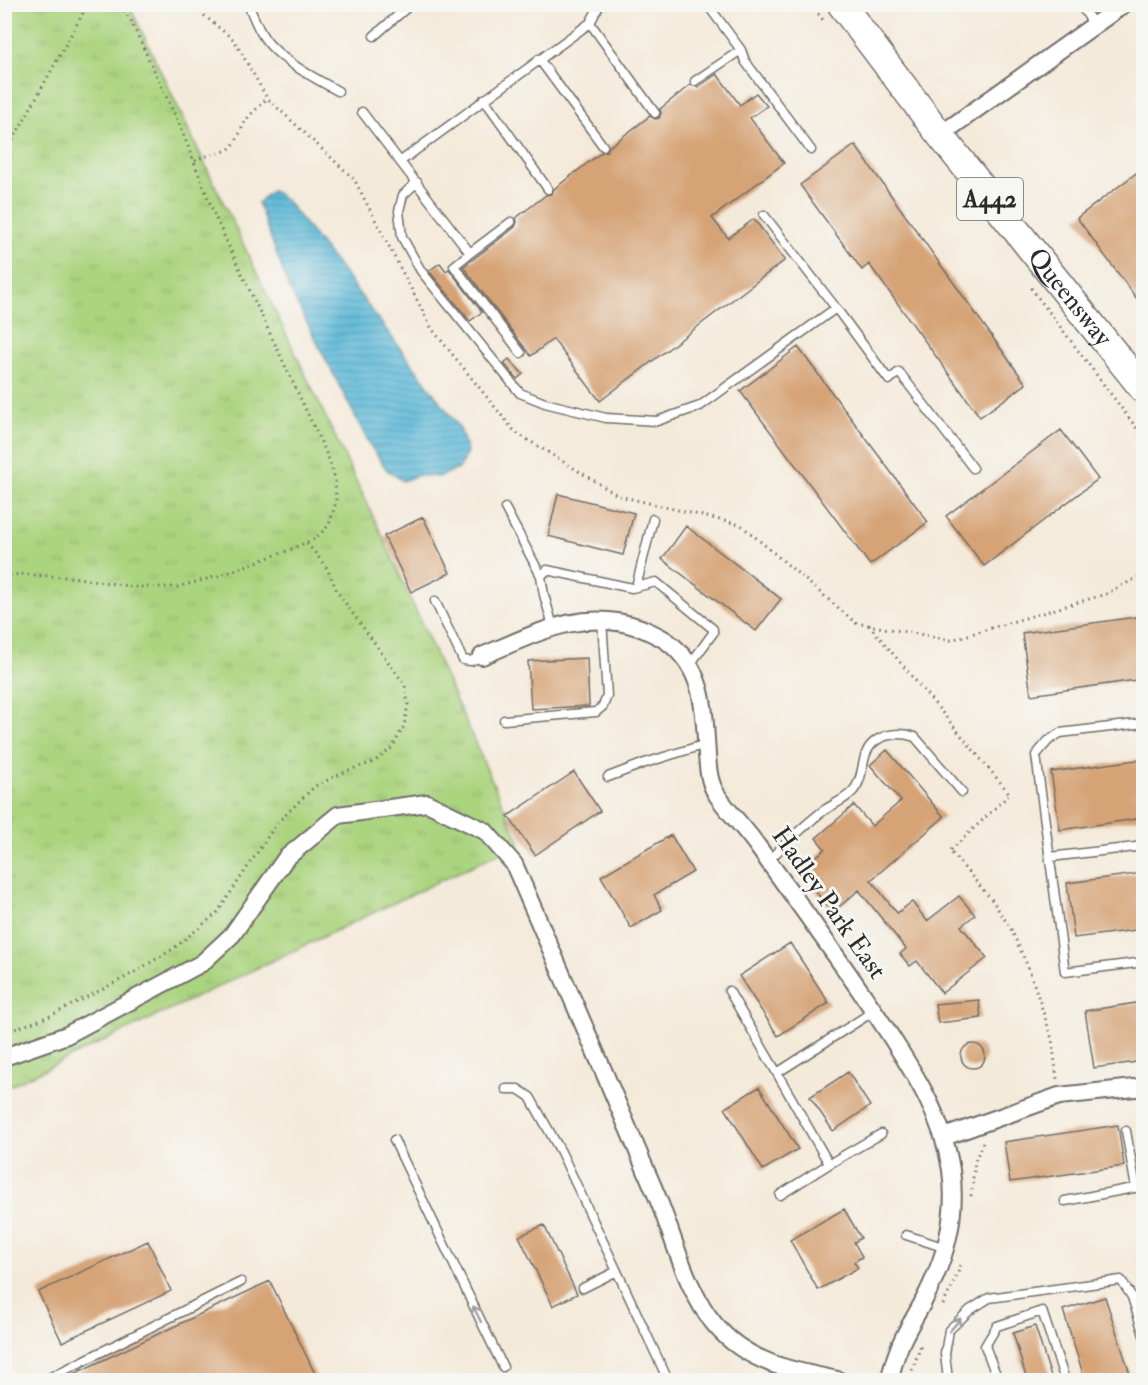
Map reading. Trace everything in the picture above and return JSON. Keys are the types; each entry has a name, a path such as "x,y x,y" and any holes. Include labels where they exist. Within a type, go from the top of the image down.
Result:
{"main road":[{"name":"Queensway","path":"841,4 940,135 1143,390"}],"street":[{"path":"940,135 1124,4"},
{"name":"Hadley Park East","path":"482,656 553,627 602,619 649,631 667,641 689,666 701,690 711,784 874,1011 910,1067 930,1104 944,1137 951,1172 953,1209 946,1248 933,1282 898,1349 890,1380"},
{"path":"4,1057 67,1035 202,963 232,935 286,858 338,815 427,803 485,831 514,864 665,1215 698,1302 717,1327 742,1350 776,1367 838,1380"},
{"path":"944,1137 1059,1096 1143,1087"}],"lane":[{"path":"248,4 264,38 271,47 310,75 338,91"},
{"path":"374,36 411,4"},
{"path":"401,161 591,23 600,4"},
{"path":"707,4 741,50 745,61 812,150"},
{"path":"1080,4 1094,25"},
{"path":"591,23 655,113"},
{"path":"695,81 741,50"},
{"path":"539,59 603,146"},
{"path":"484,99 548,189"},
{"path":"362,112 470,253"},
{"path":"417,182 402,195 399,211 402,237 416,263 520,393 545,403 606,418 657,421 700,406 836,308"},
{"path":"764,215 889,380 899,372 973,468"},
{"path":"511,222 454,266 521,353"},
{"path":"506,508 541,576 553,627"},
{"path":"636,587 653,519"},
{"path":"541,576 547,570 614,585 636,587 656,582 713,629 713,633 689,666"},
{"path":"435,601 464,660 471,661 482,656"},
{"path":"504,720 596,712 603,706 607,696 602,619"},
{"path":"1143,723 1060,733 1048,741 1036,755 1065,972 1143,962"},
{"path":"768,861 802,829 854,790 870,748 880,738 907,734 915,737 962,792"},
{"path":"608,777 706,744"},
{"path":"1050,858 1143,846"},
{"path":"729,991 829,1164"},
{"path":"777,1073 874,1011"},
{"path":"506,1089 518,1089 530,1097 561,1152 668,1380"},
{"path":"1065,1201 1140,1187 1126,1131"},
{"path":"780,1195 881,1134"},
{"path":"394,1140 503,1367"},
{"path":"906,1235 946,1248"},
{"path":"583,1288 617,1271"},
{"path":"948,1380 945,1354 949,1330 970,1310 989,1298 1121,1280 1132,1297 1143,1335"},
{"path":"45,1380 241,1282"},
{"path":"998,1380 986,1346 997,1326 1042,1311 1065,1380"}],"path":[{"path":"4,156 88,4"},
{"path":"4,577 20,574 79,578 134,587 177,587 218,576 316,538 329,525 336,502 335,478 328,457 217,221 195,161 131,21 120,4"},
{"path":"195,161 205,154 216,154 229,149 240,136 244,121 267,98"},
{"path":"4,1033 50,1016 128,976 173,949 217,913 277,823 315,786 349,770 374,762 392,747 404,726 408,704 405,685 338,593 327,568 306,542"},
{"path":"869,625 1010,794 950,851 992,900 1011,929 1029,969 1052,1039 1059,1096"}],"green space":[{"path":"4,5 129,5 380,531 520,843 5,1088"}],"water":[{"path":"272,190 285,199 342,271 460,428 467,452 459,469 438,477 418,475 403,481 387,470 370,445 289,288 258,203"}],"building":[{"path":"717,74 740,105 756,93 767,106 750,118 784,163 712,218 728,238 754,219 785,260 600,401 553,339 531,356 463,267 515,227 516,218 546,195 552,194 554,189 602,152 607,151 609,147 650,116 655,119 659,118 660,109 690,85 698,87"},
{"path":"855,145 1026,384 980,417 869,264 862,270 800,185"},
{"path":"1143,168 1143,307 1077,218"},
{"path":"440,263 446,271 449,269 482,312 470,321 429,271"},
{"path":"798,347 928,522 870,565 740,391"},
{"path":"509,359 523,374 517,379 504,363"},
{"path":"1061,430 1098,479 984,566 946,516"},
{"path":"558,494 634,513 623,555 548,536"},
{"path":"423,517 450,573 411,592 384,536"},
{"path":"686,526 781,599 756,631 662,559"},
{"path":"1143,616 1143,679 1031,695 1022,633"},
{"path":"587,658 589,706 531,709 528,661"},
{"path":"887,750 944,817 871,880 897,913 912,902 927,921 959,896 975,915 961,926 987,958 942,993 917,961 910,966 900,954 906,949 859,890 833,912 799,872 825,849 816,838 854,805 872,826 901,801 870,765"},
{"path":"1143,759 1143,818 1060,830 1051,772"},
{"path":"574,772 600,811 535,855 508,816"},
{"path":"671,835 693,872 654,895 662,910 631,928 601,876"},
{"path":"1143,873 1143,929 1074,938 1067,883"},
{"path":"790,943 829,1003 778,1036 739,976"},
{"path":"979,1000 981,1018 938,1023 935,1004"},
{"path":"1143,1002 1143,1061 1094,1068 1085,1011"},
{"path":"973,1044 978,1045 984,1051 984,1061 978,1067 973,1068 968,1067 962,1061 961,1056 962,1051 968,1045"},
{"path":"848,1072 870,1106 833,1131 810,1097"},
{"path":"759,1087 798,1149 763,1170 725,1108"},
{"path":"1118,1125 1124,1166 1010,1182 1004,1142"},
{"path":"844,1209 861,1238 854,1242 862,1257 854,1262 858,1268 818,1290 790,1240"},
{"path":"544,1225 577,1294 553,1306 519,1236"},
{"path":"148,1241 171,1291 62,1342 38,1292"},
{"path":"270,1281 318,1380 61,1380"},
{"path":"1105,1297 1132,1380 1085,1380 1063,1310"},
{"path":"1035,1326 1052,1380 1027,1380 1013,1333"}]}
